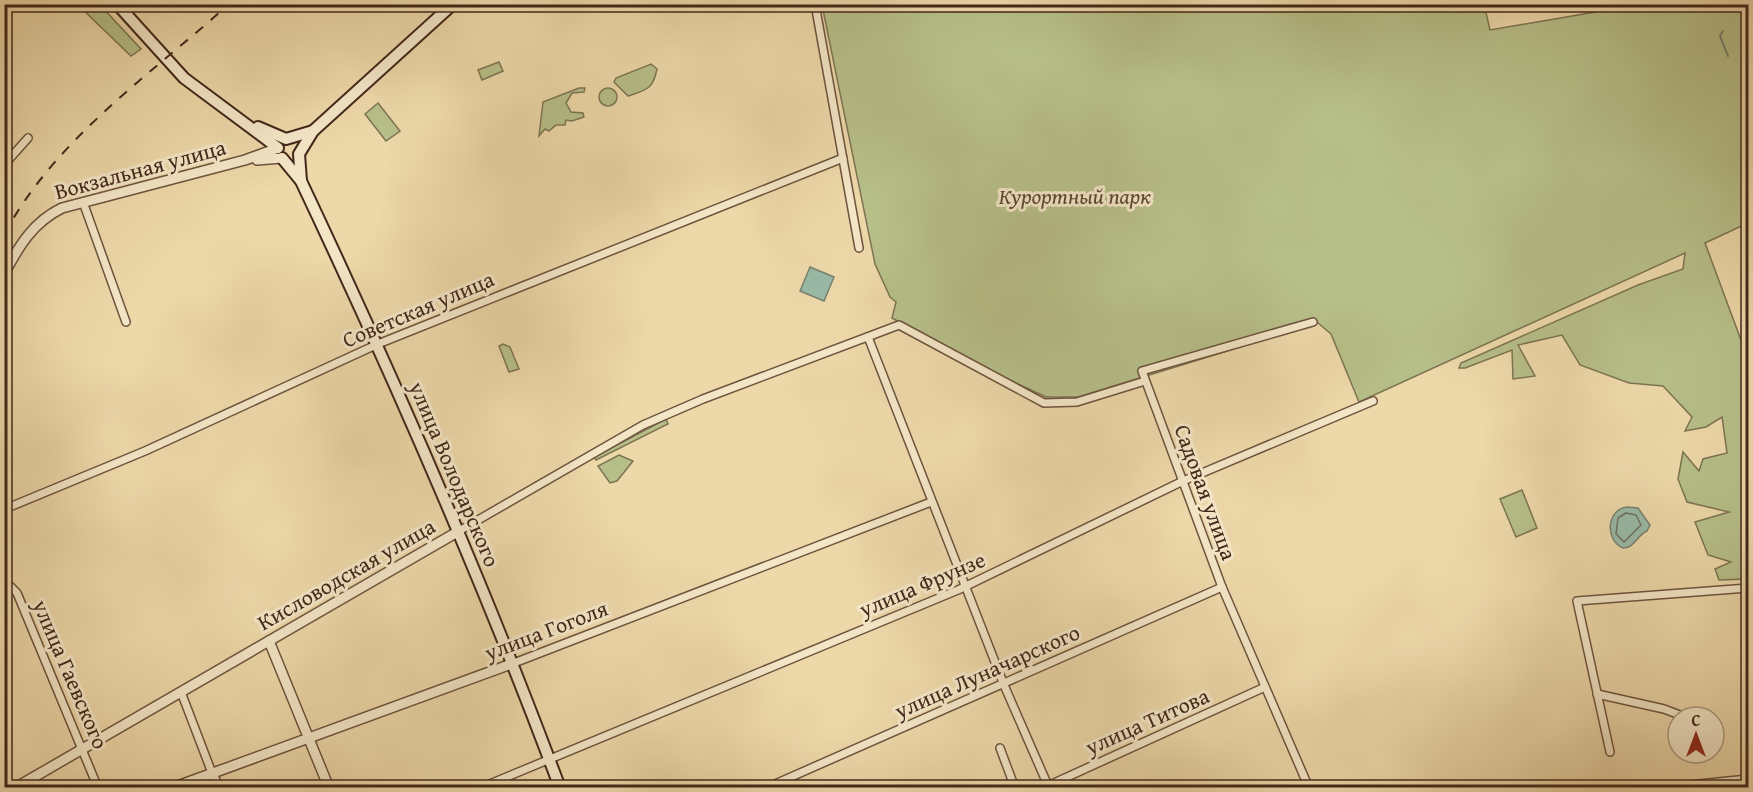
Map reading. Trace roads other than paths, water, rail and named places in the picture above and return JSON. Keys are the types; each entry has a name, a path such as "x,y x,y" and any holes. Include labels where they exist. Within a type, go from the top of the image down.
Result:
{"main road":[{"path":"117,4 184,78 244,121 280,153 292,160 299,154 313,131 453,4"},
{"path":"244,121 298,144 301,181"},
{"path":"286,139 313,131"},
{"path":"280,153 286,139"},
{"path":"280,153 301,181"},
{"name":"улица Володарского","path":"301,181 378,344 459,531 514,663 560,788"}],"street":[{"path":"815,4 859,248"},
{"path":"4,165 27,138"},
{"name":"Вокзальная улица","path":"4,274 25,237 37,224 62,208 280,153"},
{"name":"Советская улица","path":"12,506 145,451 378,344 843,158"},
{"path":"83,202 126,322"},
{"path":"1145,381 1142,371 1313,322"},
{"name":"Кисловодская улица","path":"15,788 643,425 703,399 899,325 1044,403 1077,402 1145,381"},
{"path":"868,337 931,502 1047,787"},
{"name":"Садовая улица","path":"1145,381 1222,587 1309,788"},
{"name":"улица Фрунзе","path":"480,788 966,586 1183,481 1373,401"},
{"name":"улица Гоголя","path":"172,788 514,663 931,502"},
{"name":"улица Гаевского","path":"4,580 17,593 84,749 98,788"},
{"name":"улица Луначарского","path":"766,788 1222,587"},
{"path":"1610,752 1577,601 1749,588"},
{"path":"269,641 329,788"},
{"name":"улица Титова","path":"1047,787 1265,687"},
{"path":"181,692 218,788"},
{"path":"1597,694 1666,710"},
{"path":"1000,748 1015,788"},
{"path":"1659,788 1723,785 1749,779"}],"water":[{"path":"810,267 834,277 824,301 800,291"},
{"path":"1627,507 1638,508 1650,525 1633,544 1623,548 1613,538 1610,525 1615,513"}],"waterway":[{"path":"1723,31 1720,36 1728,56"}],"railway":[{"path":"4,235 25,201 76,139 136,83 229,4"}],"park label":[{"name":"Курортный парк","path":"1075,196"}]}
